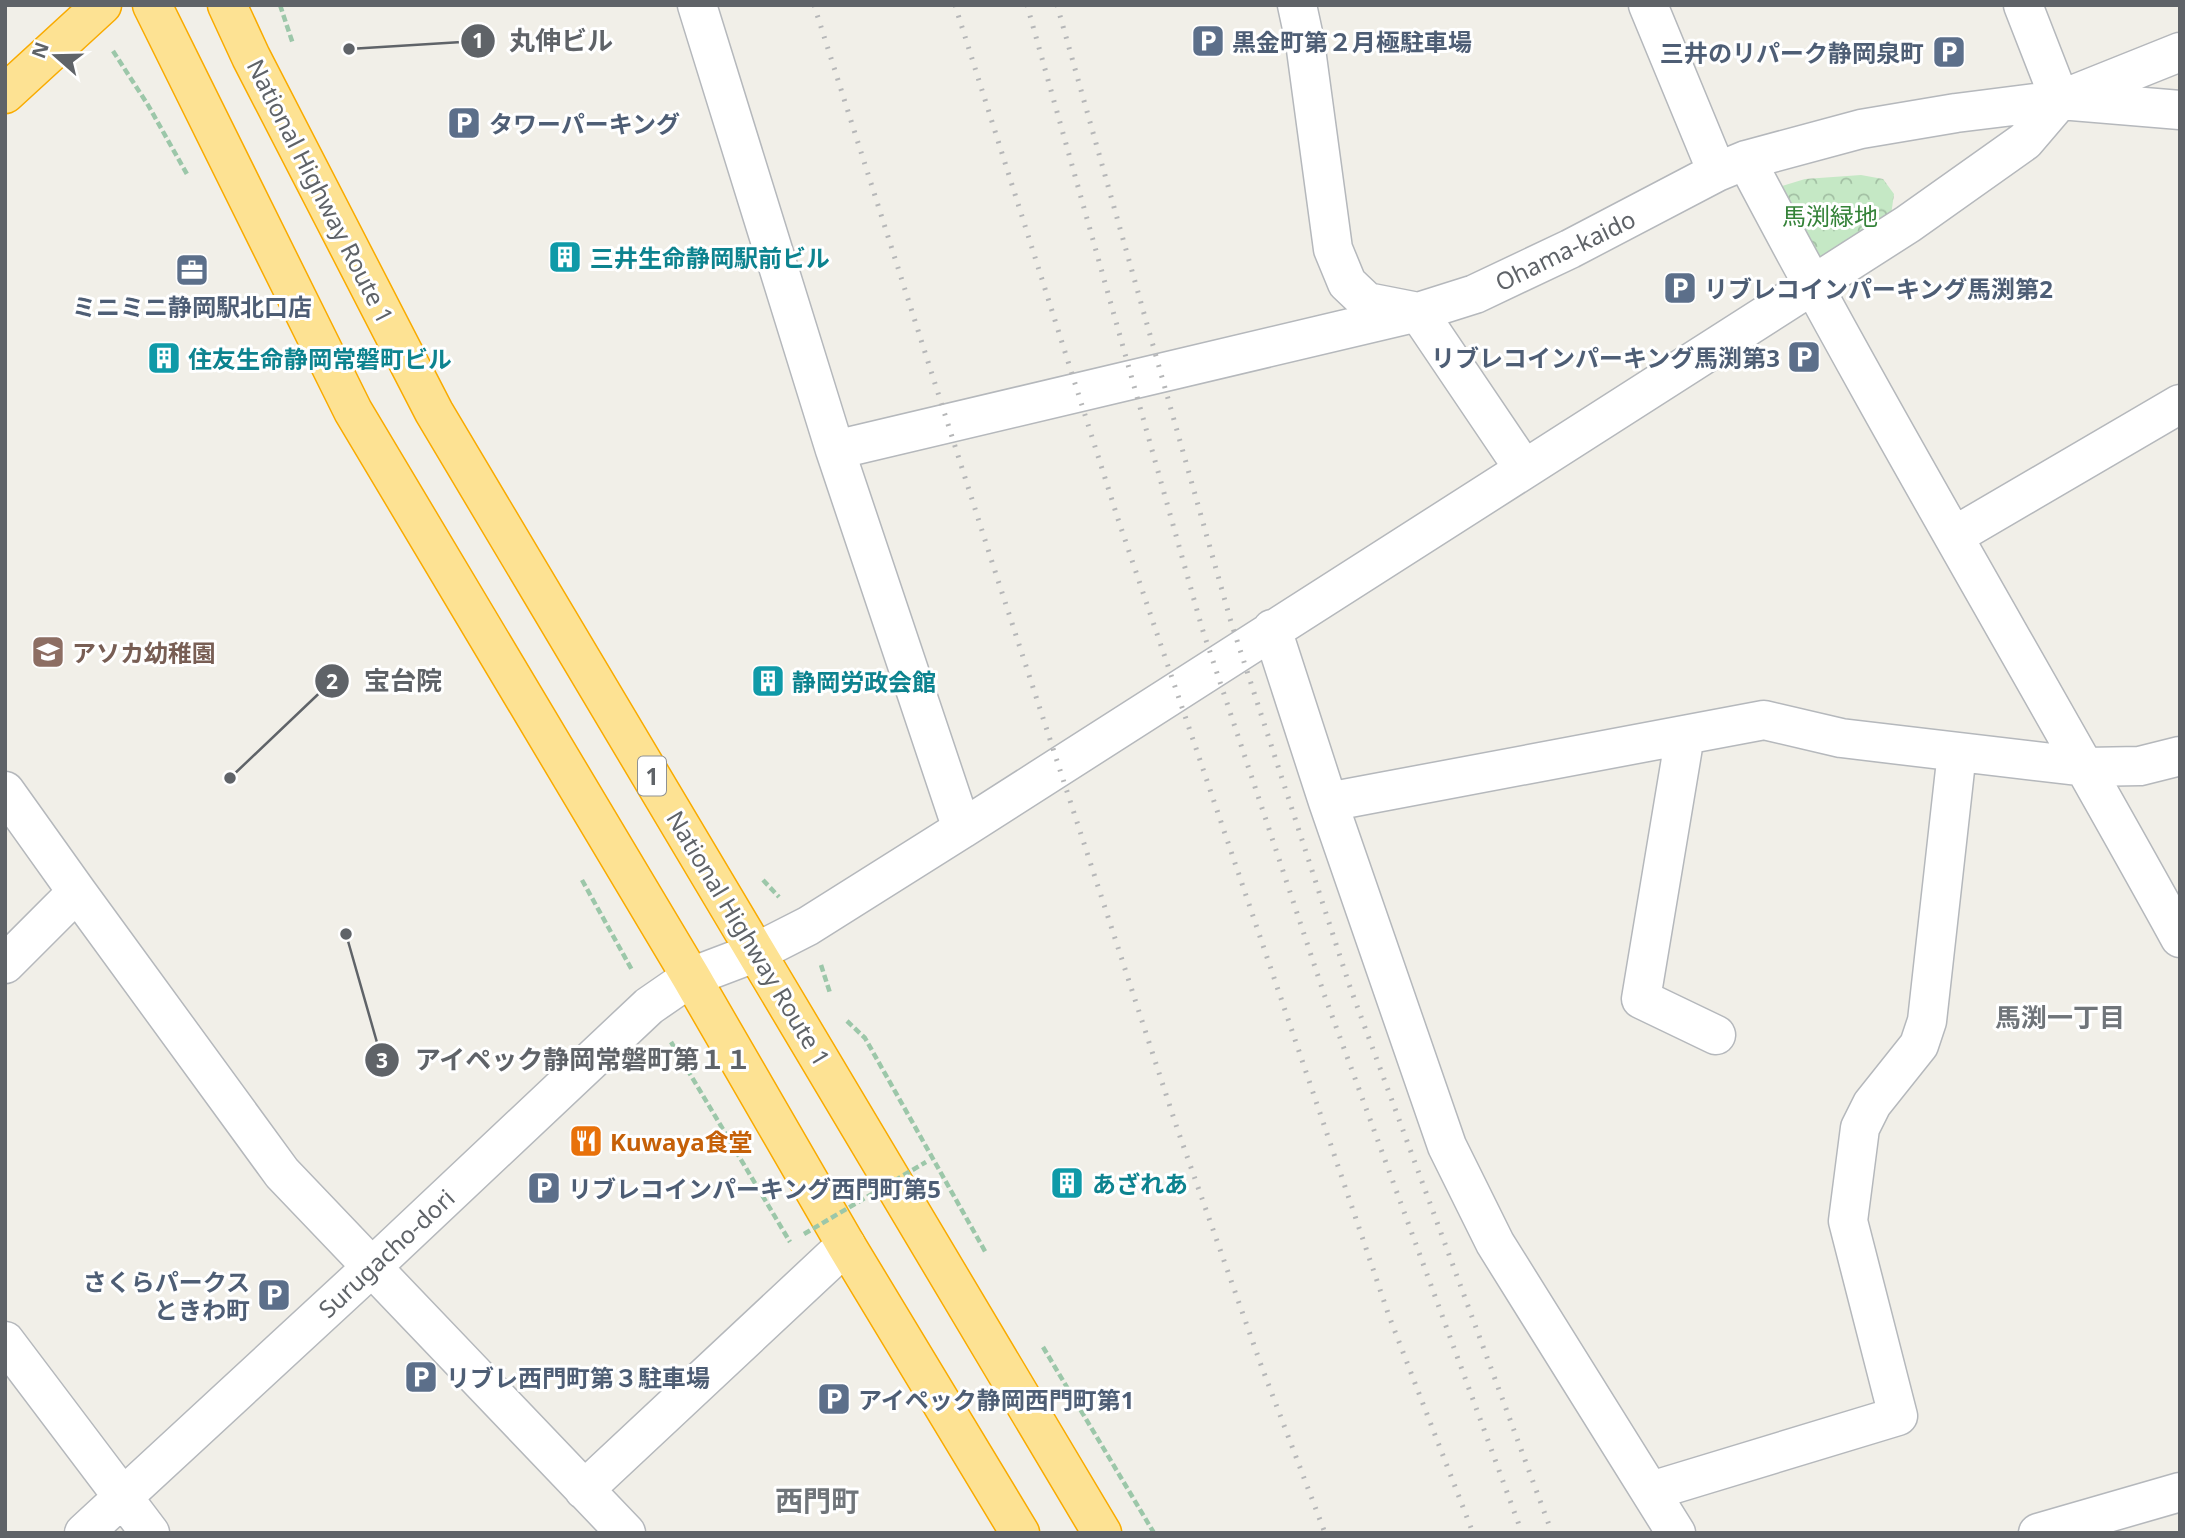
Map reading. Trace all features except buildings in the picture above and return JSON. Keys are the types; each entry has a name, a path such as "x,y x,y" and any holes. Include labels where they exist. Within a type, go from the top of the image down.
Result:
{"highway":[{"path":"5,94 102,5"},
{"path":"152,5 353,411 691,977 1008,1528"},
{"name":"National Highway Route 1","path":"227,5 251,57 434,412 1102,1533"}],"street":[{"path":"697,5 835,450 962,829"},
{"name":"Ohama-kaido","path":"1297,5 1305,42 1333,249 1348,283 1367,302 1418,312 1475,294 1732,166 1861,129 1956,113 2060,100 2180,110"},
{"path":"1648,5 1732,166 1812,286 2086,767 2180,938"},
{"path":"2023,5 2060,100"},
{"name":"Ohama-kaido","path":"2060,100 2180,52"},
{"name":"Surugacho-dori","path":"84,1533 649,1006 691,977 757,952 807,926 1812,286 1908,224 2025,141 2060,100"},
{"path":"835,450 1418,312 1524,469"},
{"path":"1954,536 2180,404"},
{"path":"1272,629 1328,802 1447,1146 1495,1243 1676,1533"},
{"path":"1328,802 1764,720 1841,738 2086,767 2140,766 2180,756"},
{"path":"1685,735 1641,999 1716,1035"},
{"path":"1651,1491 1898,1416 1848,1221 1860,1128 1872,1104 1919,1045 1927,1021 1956,752"},
{"path":"5,790 282,1173 626,1533"},
{"path":"5,964 77,892"},
{"path":"584,1490 846,1245"},
{"path":"5,1341 150,1533"},
{"path":"2038,1533 2121,1521 2180,1492"}],"path":[{"path":"280,5 296,52"},
{"path":"758,876 807,926 832,998"},
{"path":"846,1019 865,1038 991,1262"},
{"path":"804,1234 926,1162"},
{"path":"1040,1343 1154,1533"}],"green space":[{"name":"馬渕緑地","path":"1861,175 1883,179 1894,194 1891,215 1815,269 1772,189 1805,179"}],"railway":[{"path":"814,5 1177,1128 1261,1365 1325,1533"},
{"path":"955,5 1118,519 1389,1316 1473,1533"},
{"path":"1027,5 1202,628 1324,994 1522,1533"},
{"path":"1057,5 1231,622 1350,987 1552,1533"}],"place":[{"name":"黒金町第２月極駐車場","path":"1208,41"},
{"name":"丸伸ビル","path":"349,49"},
{"name":"三井のリパーク静岡泉町","path":"1949,52"},
{"name":"タワーパーキング","path":"464,123"},
{"name":"三井生命静岡駅前ビル","path":"565,257"},
{"name":"ミニミニ静岡駅北口店","path":"192,270"},
{"name":"リブレコインパーキング馬渕第2","path":"1680,288"},
{"name":"リブレコインパーキング馬渕第3","path":"1804,357"},
{"name":"住友生命静岡常磐町ビル","path":"164,358"},
{"name":"アソカ幼稚園","path":"48,652"},
{"name":"静岡労政会館","path":"768,681"},
{"name":"宝台院","path":"230,778"},
{"name":"アイペック静岡常磐町第１１","path":"346,934"},
{"name":"Kuwaya食堂","path":"586,1141"},
{"name":"あざれあ","path":"1067,1183"},
{"name":"リブレコインパーキング西門町第5","path":"544,1188"},
{"name":"さくらパークス ときわ町","path":"274,1295"},
{"name":"リブレ西門町第３駐車場","path":"421,1377"},
{"name":"アイペック静岡西門町第1","path":"834,1399"}],"district":[{"name":"馬渕一丁目","path":"2060,1017"},
{"name":"西門町","path":"817,1500"}]}
